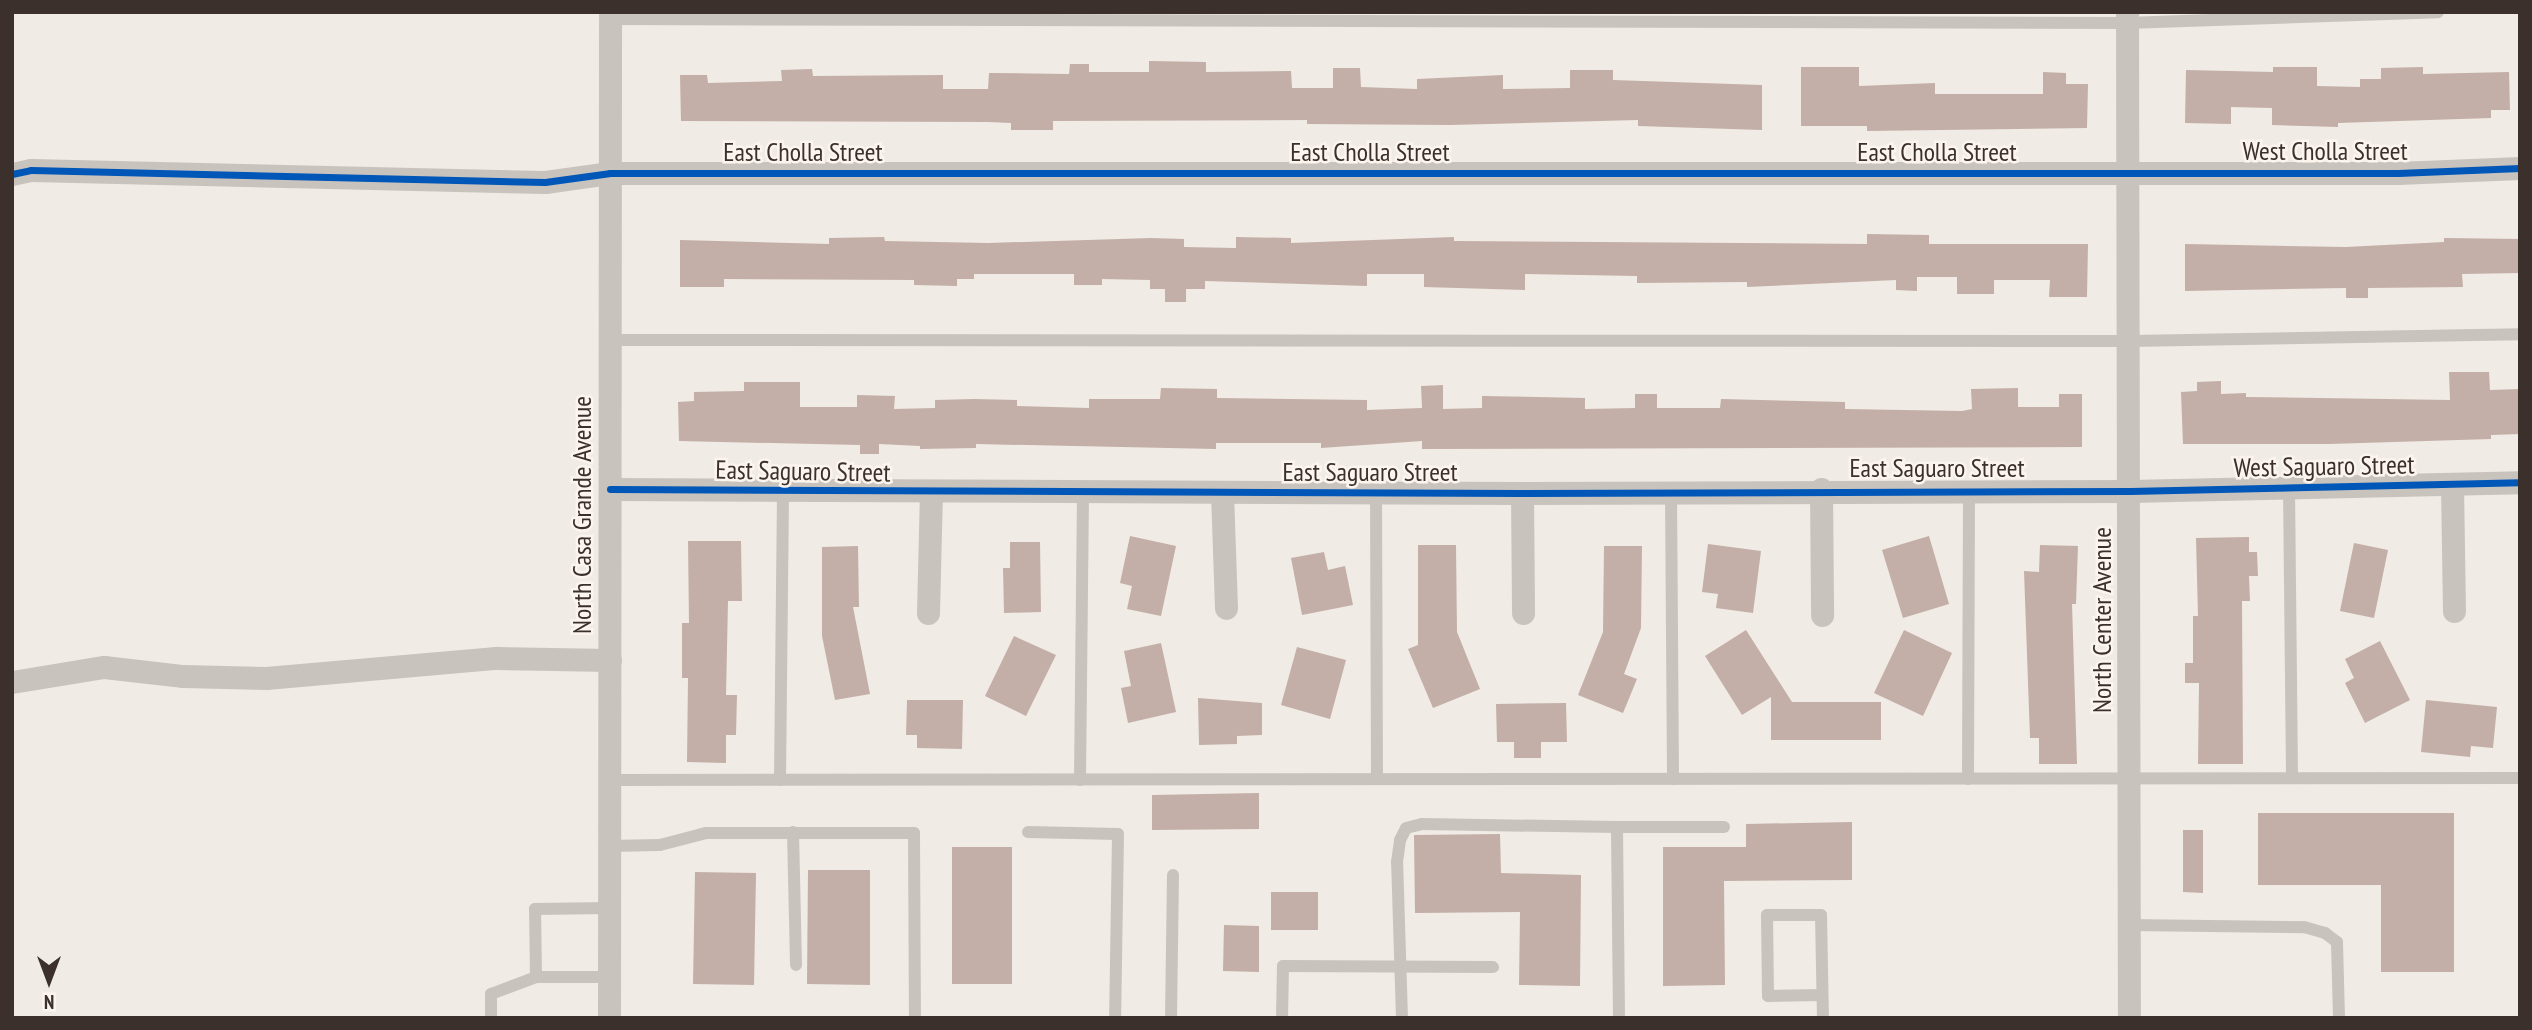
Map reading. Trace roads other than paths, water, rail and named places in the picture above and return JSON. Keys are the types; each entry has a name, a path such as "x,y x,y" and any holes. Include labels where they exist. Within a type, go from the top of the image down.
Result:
{"street":[{"name":"North Casa Grande Avenue","path":"609,1018 610,16"},
{"name":"North Center Avenue","path":"2127,18 2130,173 2129,1018"},
{"name":"West Cholla Street","path":"2130,173 2398,173 2520,168"},
{"name":"East Cholla Street","path":"12,174 31,170 545,182 610,173 2130,173"},
{"name":"West Saguaro Street","path":"2130,491 2520,482"},
{"path":"2452,485 2455,611"},
{"name":"East Saguaro Street","path":"610,489 931,493 1522,493 1821,489 2130,491"},
{"name":"East Saguaro Street","path":"1821,489 1822,615"},
{"path":"928,613 931,493"},
{"path":"1222,493 1226,608"},
{"path":"1522,493 1523,613"},
{"path":"12,682 104,667 183,676 267,678 496,658 610,660"}],"lane":[{"path":"610,16 2127,18 2438,12"},
{"path":"610,340 2130,341 2520,334"},
{"path":"2289,488 2292,778"},
{"path":"1968,779 1969,489"},
{"path":"780,780 783,491"},
{"path":"1671,491 1673,779"},
{"path":"1080,780 1083,493"},
{"path":"1376,493 1377,779"},
{"path":"609,780 2520,778"},
{"path":"1402,1018 1397,862 1406,828 1422,824 1724,828"},
{"path":"1617,827 1619,1018"},
{"path":"793,832 796,965"},
{"path":"1028,832 1118,834 1115,1018"},
{"path":"609,846 660,845 706,833 914,833 915,1018"},
{"path":"1171,1018 1173,874"},
{"path":"536,977 535,909 609,908"},
{"path":"1822,995 1768,996 1767,915 1821,915 1823,1018"},
{"path":"2129,925 2304,928 2325,933 2337,942 2339,1018"},
{"path":"1282,1018 1283,966 1493,967"},
{"path":"491,1018 491,994 536,977 609,976"}]}
